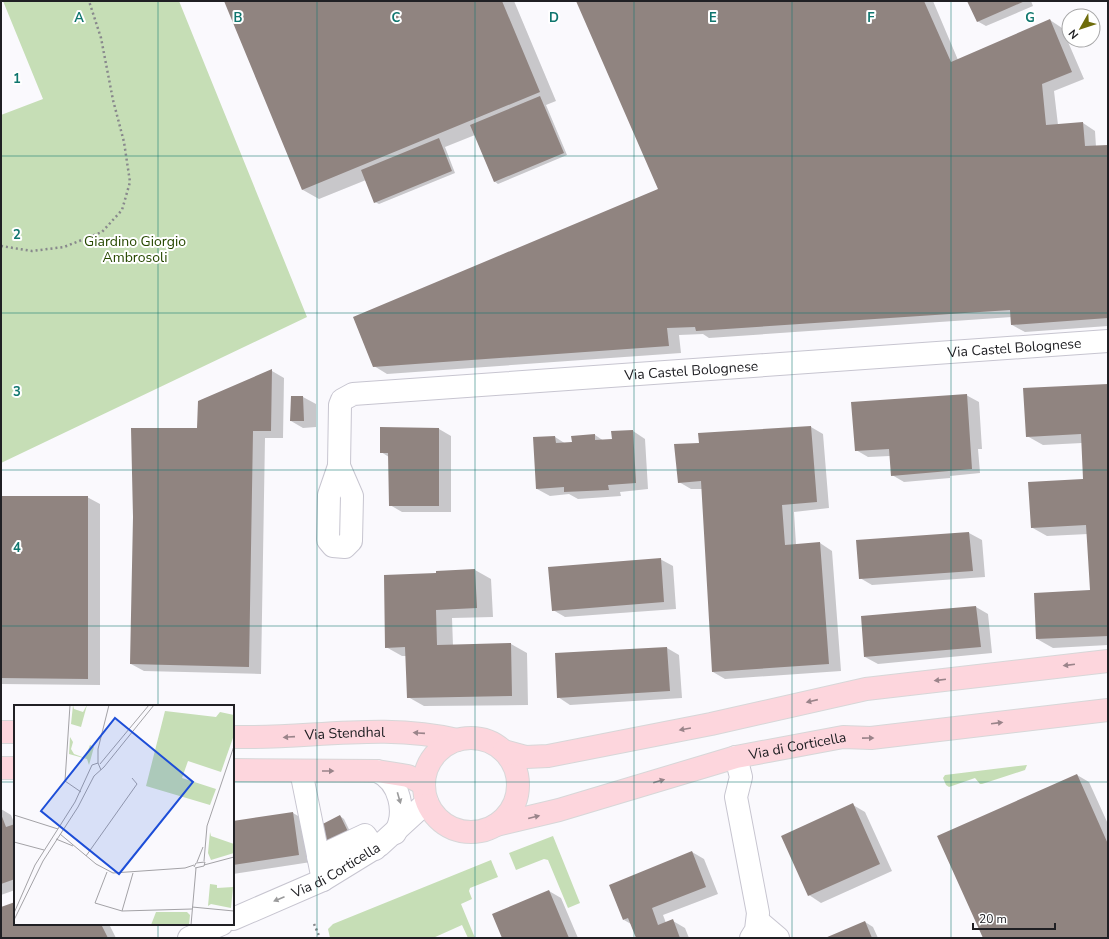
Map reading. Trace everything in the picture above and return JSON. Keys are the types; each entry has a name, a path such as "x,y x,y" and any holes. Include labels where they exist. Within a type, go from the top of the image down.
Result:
{"main road":[{"path":"426,793 427,769 436,754 449,743 457,740 474,738 482,739 504,751 526,757 548,756 711,724 866,689 1108,661"},
{"name":"Via di Corticella","path":"496,825 553,812 736,757 843,737 871,738 1108,710"},
{"path":"1,732 14,732"},
{"name":"Via Stendhal","path":"234,737 276,738 341,733 393,732 434,734 457,740"},
{"path":"234,770 377,771 408,776 426,793 439,819 458,830 474,832 496,825 503,820 513,808 518,794 518,778 513,764 504,751"},
{"path":"1,768 14,768"}],"street":[{"name":"Via Castel Bolognese","path":"339,466 340,404 342,400 353,394 1108,341"},
{"path":"736,757 741,777 736,797 755,929 778,938"},
{"path":"301,771 323,880"},
{"path":"377,771 389,779 400,800 401,819 395,833"},
{"name":"Via di Corticella","path":"234,919 323,880 375,849 395,833 426,793"},
{"path":"318,857 365,835 375,849"},
{"path":"189,938 220,925"}],"path":[{"path":"1,246 32,251 64,247 102,232 122,210 130,182 124,142 112,100 101,38 89,1"},
{"path":"314,924 320,938"}],"green space":[{"name":"Giardino Giorgio Ambrosoli","path":"3,1 179,1 307,317 1,463 1,115 43,99"},
{"path":"1027,765 1025,770 982,784 980,784 975,778 949,787 946,785 943,778 945,775"},
{"path":"553,836 580,903 568,908 548,860 544,859 516,870 509,853"},
{"path":"491,860 498,877 470,888 469,891 472,899 461,904 475,938 468,938 462,925 433,938 330,938 328,929 333,924"}],"building":[{"path":"224,1 502,1 540,92 302,190"},
{"path":"576,1 924,1 951,62 1050,19 1072,72 1042,84 1046,125 1083,122 1085,146 1108,145 1108,318 1011,325 1010,310 696,331 695,327 667,328 669,346 373,367 353,317 658,189"},
{"path":"967,1 1025,1 977,22"},
{"path":"540,96 564,153 494,182 470,125"},
{"path":"439,138 452,171 374,203 361,170"},
{"path":"272,369 271,431 253,431 249,667 130,664 133,517 131,428 197,428 198,401"},
{"path":"1108,384 1108,636 1036,639 1034,593 1090,590 1086,525 1031,528 1028,482 1083,479 1081,434 1026,437 1023,388"},
{"path":"967,394 972,469 891,476 889,449 855,451 851,402"},
{"path":"291,396 303,396 304,421 290,421"},
{"path":"811,426 817,502 782,505 785,545 820,542 829,664 712,672 701,481 678,483 674,444 699,443 698,433"},
{"path":"380,427 439,428 439,506 389,506 388,453 380,453"},
{"path":"633,430 636,483 608,485 609,490 564,492 564,487 536,489 533,437 555,436 556,443 572,442 571,436 595,434 595,440 612,439 611,431"},
{"path":"1,496 88,496 88,679 1,678"},
{"path":"969,532 973,571 859,579 856,540"},
{"path":"661,558 664,602 552,611 548,567"},
{"path":"475,569 477,608 436,610 437,645 511,643 512,696 407,698 405,647 385,648 384,575 436,573 436,571"},
{"path":"976,606 981,647 864,657 861,616"},
{"path":"667,647 670,691 557,698 555,653"},
{"path":"1077,774 1108,844 1108,938 983,938 937,836"},
{"path":"853,803 880,864 808,896 781,836"},
{"path":"293,812 299,855 234,865 234,821"},
{"path":"1,814 6,827 14,824 14,879 1,884"},
{"path":"340,815 355,846 327,858 313,829"},
{"path":"692,851 706,887 652,908 658,925 673,919 680,938 636,938 628,918 623,920 609,885"},
{"path":"549,890 569,938 502,938 492,914"},
{"path":"14,902 14,925 102,925 108,938 1,938 1,907"},
{"path":"865,921 872,938 825,938"}]}
